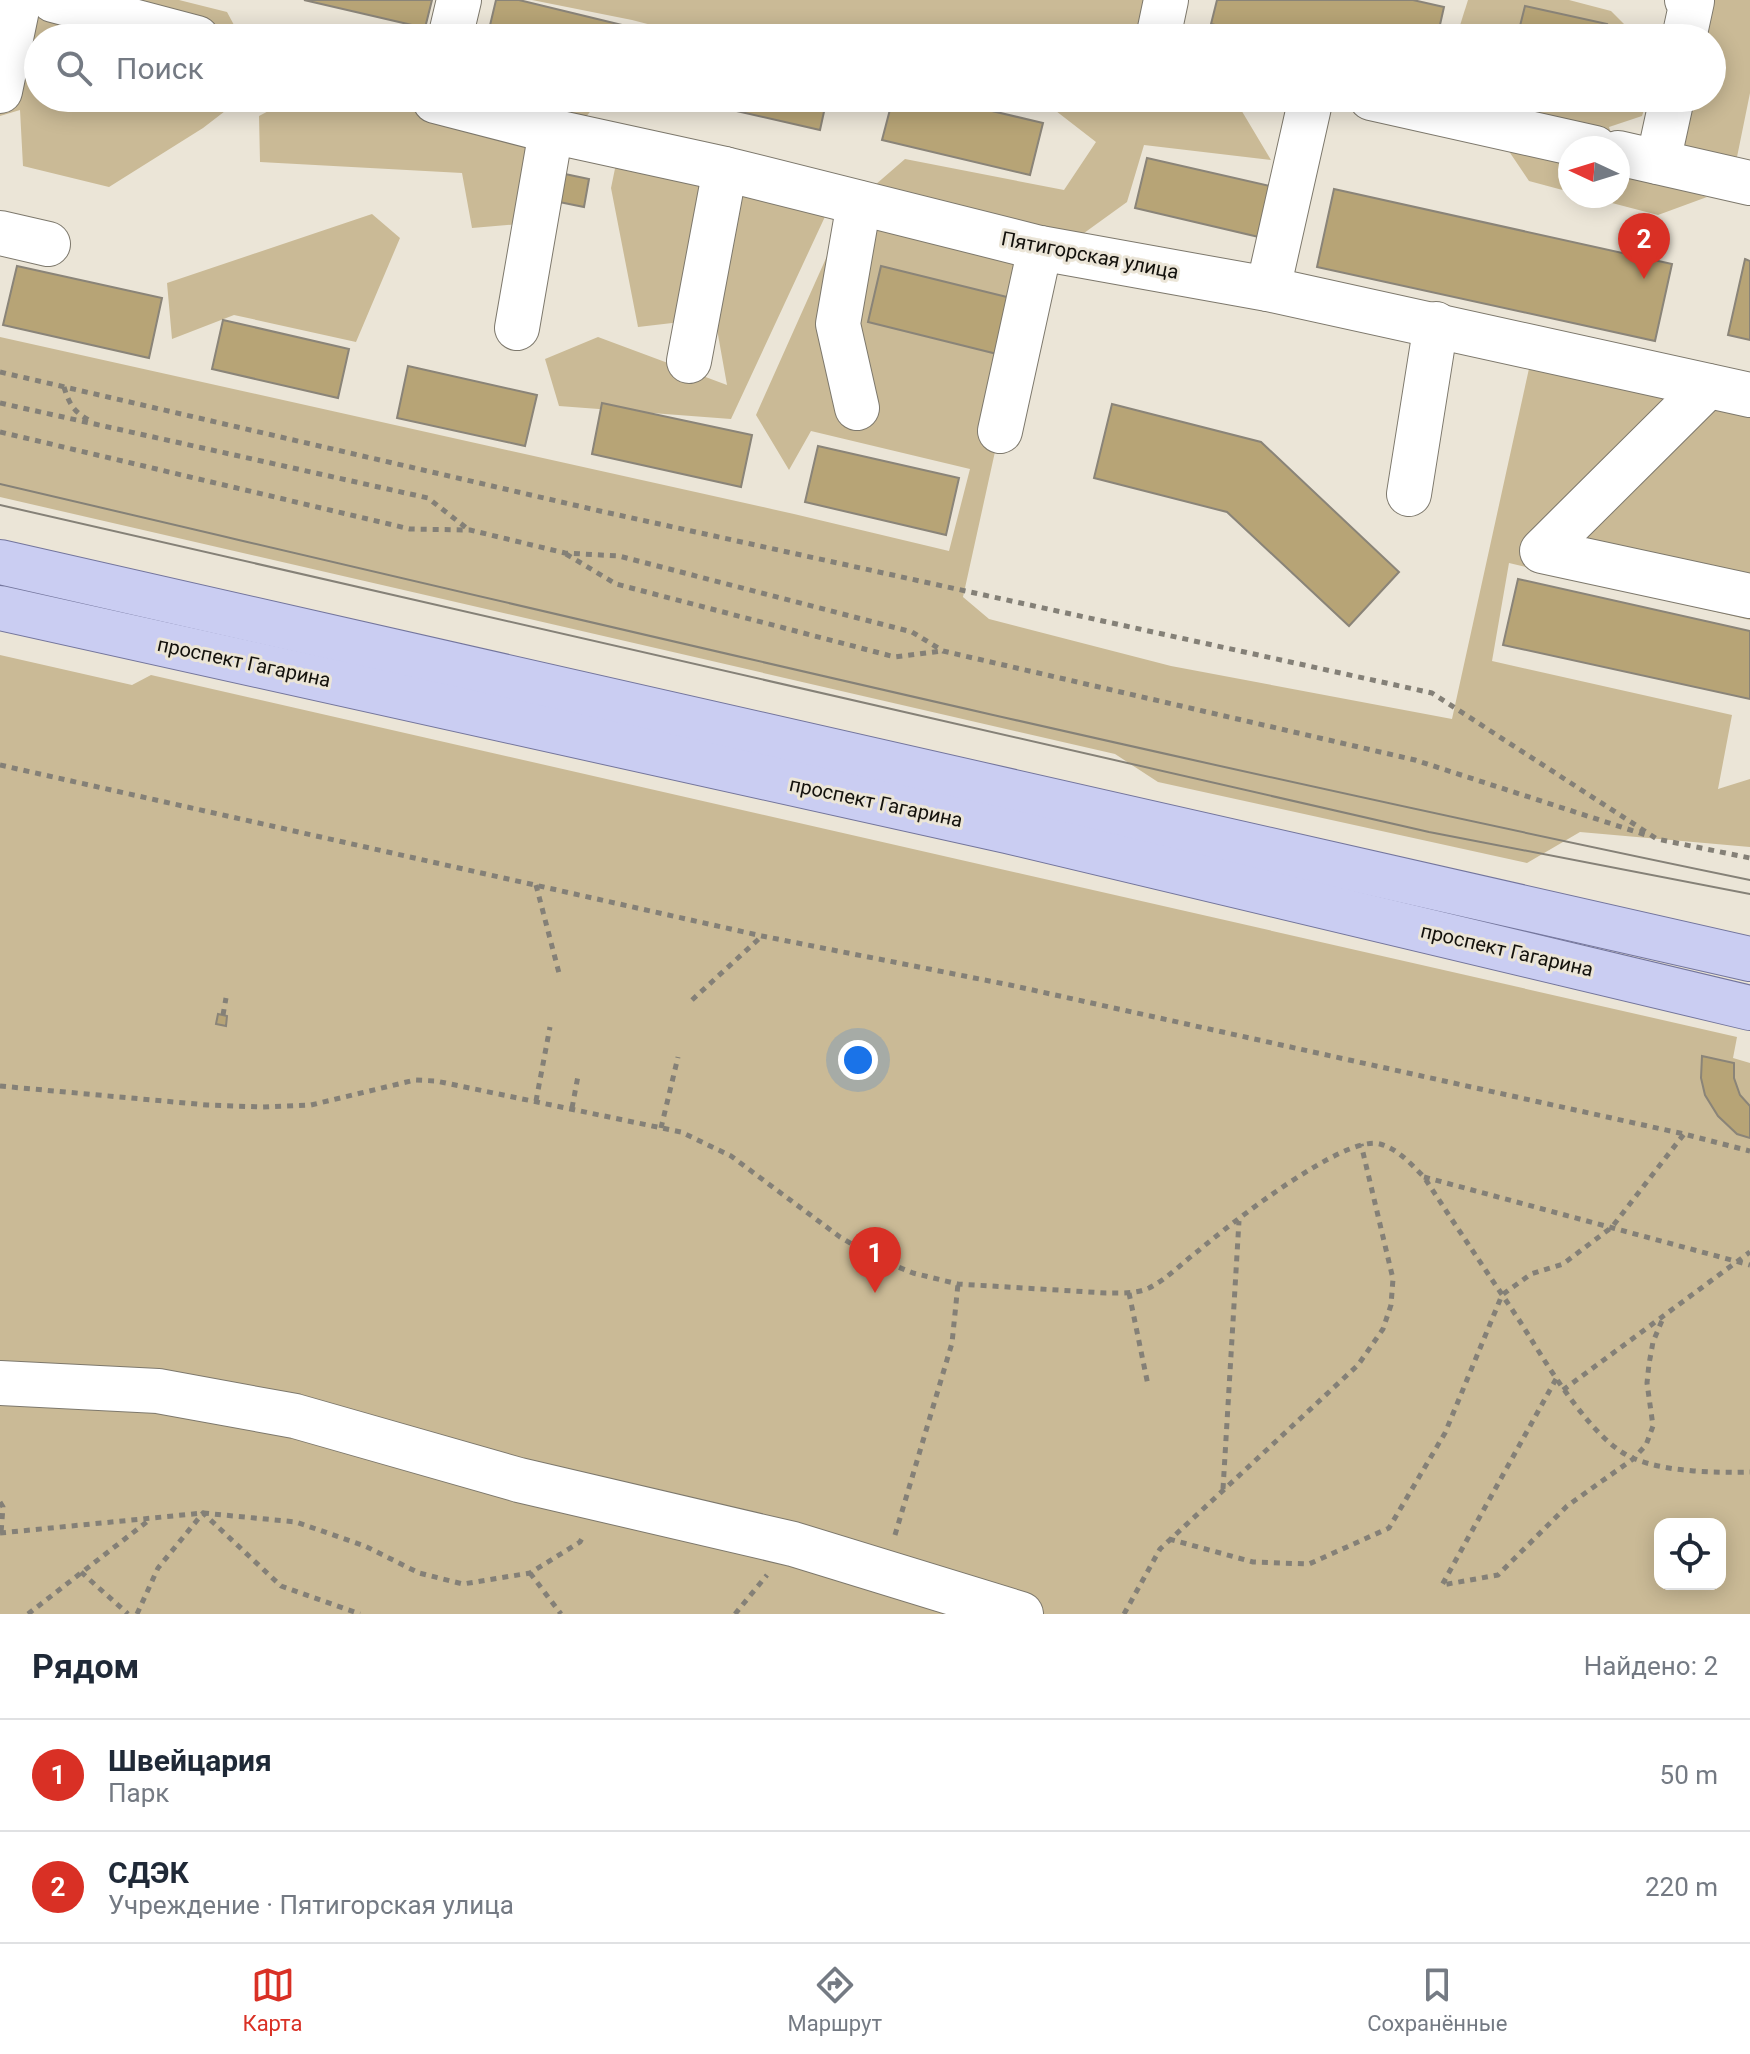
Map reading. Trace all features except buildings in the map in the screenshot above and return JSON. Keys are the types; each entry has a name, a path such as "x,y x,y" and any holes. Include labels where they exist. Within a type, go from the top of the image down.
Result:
{"main road":[{"name":"проспект Гагарина","path":"0,562 1750,959"},
{"name":"проспект Гагарина","path":"0,608 1007,831 1750,1008"}],"street":[{"path":"0,91 19,0"},
{"path":"53,0 144,24"},
{"path":"453,24 459,0"},
{"path":"1161,24 1166,0"},
{"path":"1687,0 1692,1 1687,24"},
{"name":"Пятигорская улица","path":"480,112 1040,248 1268,289 1750,395"},
{"path":"1268,289 1308,112"},
{"path":"1434,112 1558,140"},
{"path":"1664,112 1638,158 1750,183"},
{"path":"517,328 551,131"},
{"path":"689,361 725,169"},
{"path":"857,408 838,324 859,203"},
{"path":"0,233 48,244"},
{"path":"1000,431 1040,248"},
{"path":"1409,494 1436,324"},
{"path":"1708,386 1542,551 1750,596"},
{"path":"0,1383 158,1391 295,1416 519,1480 793,1544 1021,1614"}],"path":[{"path":"0,372 600,511 1432,693 1657,839"},
{"path":"64,387 76,413 97,424"},
{"path":"0,403 428,498 470,530"},
{"path":"0,432 410,529 470,530 565,553 619,556 912,632 943,651 1415,760 1657,839 1750,858"},
{"path":"565,553 616,584 895,657 943,651"},
{"path":"0,765 762,936 1010,985 1750,1151"},
{"path":"536,885 559,973"},
{"path":"692,1000 762,936"},
{"path":"223,1015 226,998"},
{"path":"536,1101 550,1027"},
{"path":"661,1128 678,1057"},
{"path":"572,1108 578,1076"},
{"path":"0,1086 207,1105 262,1107 311,1105 415,1080 436,1081 572,1108 693,1137 731,1156 840,1237 876,1258 913,1273 958,1284 1129,1293 1147,1289 1168,1276 1323,1160 1361,1144 1382,1144 1399,1153 1424,1177 1563,1390 1611,1443 1633,1459 1653,1465 1720,1473 1750,1472"},
{"path":"1169,1539 1253,1562 1309,1564 1389,1528 1445,1433 1502,1295 1531,1274 1563,1264 1612,1227 1684,1134"},
{"path":"1124,1614 1160,1549 1169,1539 1358,1365 1383,1329 1391,1305 1393,1279 1361,1144"},
{"path":"1424,1177 1750,1265"},
{"path":"1223,1489 1239,1220"},
{"path":"1563,1390 1750,1252"},
{"path":"902,1512 952,1343 958,1284"},
{"path":"1129,1293 1148,1385"},
{"path":"1556,1379 1442,1585 1498,1575 1567,1506 1633,1459 1646,1445 1653,1426 1647,1383 1649,1364 1653,1342 1663,1318"},
{"path":"0,1502 3,1507 0,1533 203,1513 296,1522 365,1546 419,1573 463,1584 530,1573 580,1542 604,1499"},
{"path":"137,1614 158,1568 203,1513"},
{"path":"203,1513 281,1586 360,1614"},
{"path":"28,1614 148,1520"},
{"path":"81,1572 128,1614"},
{"path":"530,1573 561,1614"}],"shaded area":[{"path":"108,0 179,0 227,12 233,24 24,24 24,112 224,112 109,187 23,166 20,110 0,116 0,25"},
{"path":"532,0 1148,0 1145,24 648,24"},
{"path":"1468,0 1569,0 1611,11 1624,24 1460,24"},
{"path":"1697,0 1750,0 1750,93 1737,157 1674,147 1680,112 1726,112 1726,24 1693,24"},
{"path":"267,112 437,112 540,137 520,224 472,228 462,173 260,162 259,116"},
{"path":"510,112 590,112 574,132"},
{"path":"1057,112 1242,112 1271,160 1144,145 1127,202 1073,241 867,192 905,159 1064,190 1096,142"},
{"path":"1482,112 1643,112 1642,116 1609,127 1612,136 1558,136 1558,189 1529,181"},
{"path":"618,154 829,208 731,419 559,406 545,359 598,337 727,385 715,318 638,327 611,188"},
{"path":"1630,172 1707,197 1658,215 1630,208"},
{"path":"372,214 400,238 356,342 234,315 172,339 167,283"},
{"path":"844,218 1023,257 986,392 998,438 963,597 989,619 1171,666 1452,719 1530,364 1750,413 1750,620 1509,563 1492,661 1732,715 1718,789 1750,779 1750,847 1580,832 1527,863 1158,782 1115,754 0,497 0,337 949,551 970,469 811,431 789,470 756,415"},
{"path":"0,655 132,685 151,675 1737,1037 1733,1058 1750,1063 1750,1614 0,1614"}],"tram line":[{"path":"0,484 1092,737 1750,880"},
{"path":"0,505 1429,832 1750,894"}],"place":[{"name":"СДЭК","path":"1644,279"},
{"name":"Швейцария","path":"875,1293"}]}
